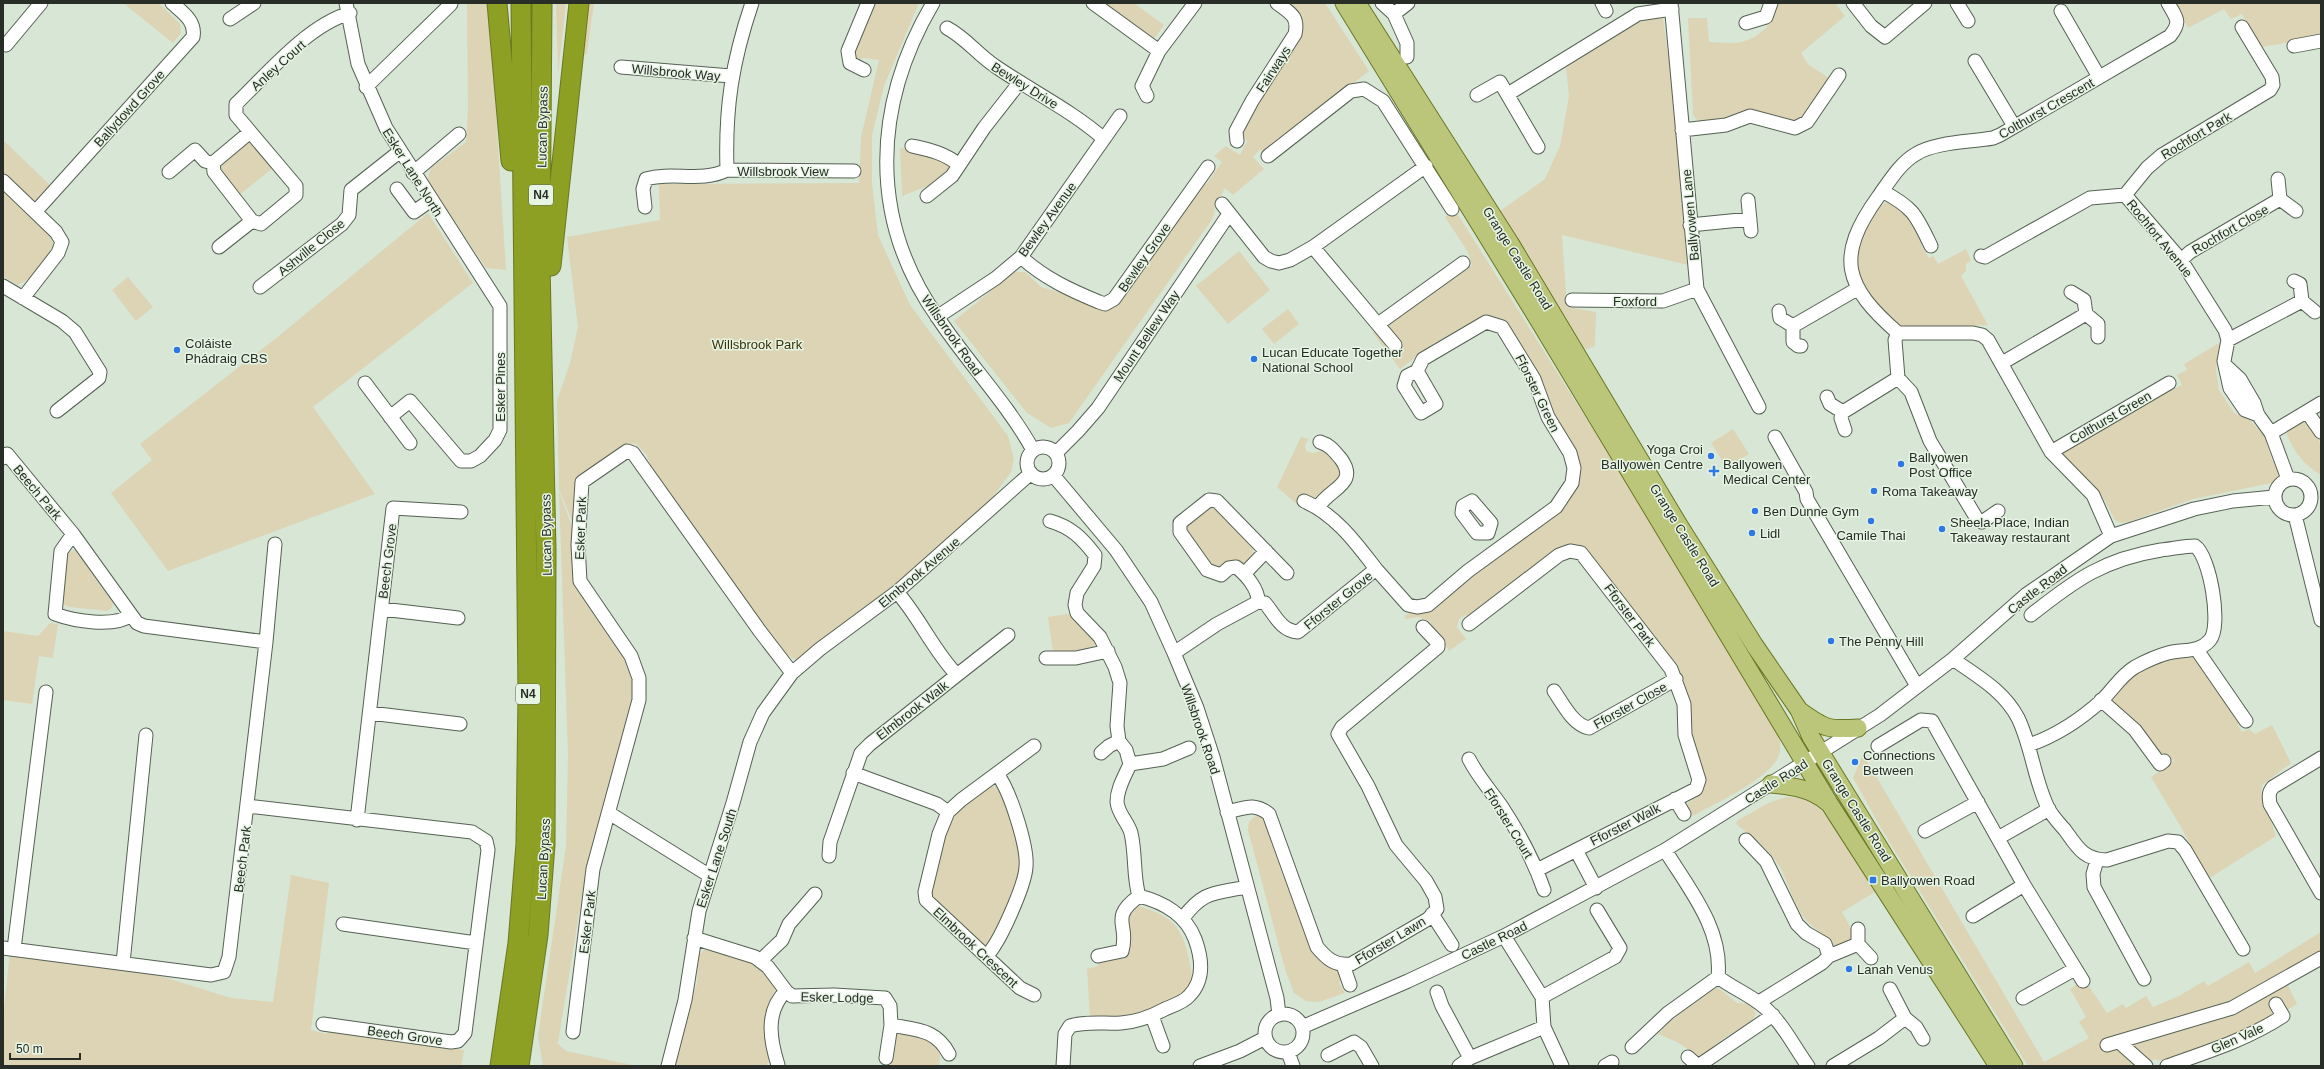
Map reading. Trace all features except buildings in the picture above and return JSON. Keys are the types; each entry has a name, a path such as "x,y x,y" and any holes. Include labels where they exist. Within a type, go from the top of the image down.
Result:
{"highway":[{"path":"497,3 523,320"},
{"name":"Lucan Bypass","path":"500,1066 518,943 526,844 528,694 523,320 521,3"},
{"name":"Lucan Bypass","path":"519,1066 538,935 545,845 547,690 544,387 540,263 542,3"},
{"path":"544,387 552,256 579,3"}],"main road":[{"name":"Grange Castle Road","path":"1344,3 1829,803 1998,1066"},
{"name":"Grange Castle Road","path":"1357,3 1510,243 1676,522 1755,646 1799,710 1811,737 2014,1066"},
{"path":"1799,710 1818,724 1831,729 1858,728"},
{"path":"1771,784 1794,786 1807,790 1819,794 1829,803"}],"street":[{"path":"6,45 41,3"},
{"name":"Ballydowd Grove","path":"36,211 193,37 195,29 191,21 172,3"},
{"path":"230,19 254,3"},
{"path":"727,170 728,97 731,76 741,34 752,3"},
{"path":"864,70 850,63 848,51 868,3"},
{"name":"Willsbrook Road","path":"933,3 912,42 900,71 891,105 887,158 891,208 897,235 909,268 937,318 1002,402 1033,450"},
{"path":"1093,3 1159,51"},
{"path":"1147,96 1142,86 1159,51 1195,3"},
{"name":"Fairways","path":"1237,141 1236,131 1252,101 1296,34 1297,24 1295,19 1277,3"},
{"path":"1382,3 1394,14 1407,43 1407,57"},
{"path":"1394,14 1408,3"},
{"path":"1746,23 1766,17 1772,3"},
{"path":"1853,3 1884,38 1925,3"},
{"path":"1957,3 1968,21"},
{"name":"Colthurst Crescent","path":"1898,333 1876,314 1857,289 1850,262 1851,245 1856,231 1882,191 1905,162 1916,153 1929,148 1993,138 2170,36 2177,28 2178,20 2168,3"},
{"path":"366,86 451,4"},
{"name":"Ballyowen Lane","path":"1508,94 1638,14 1672,6 1690,225 1697,289 1759,406"},
{"name":"Esker Lane North","path":"348,8 358,64 366,86 400,152 500,306 500,330"},
{"name":"Anley Court","path":"220,247 252,221 261,224 296,195 296,186 236,115 236,104 294,49 326,22 348,8"},
{"path":"2061,11 2099,77"},
{"name":"Bewley Drive","path":"947,28 968,42 994,66 1044,95 1104,139"},
{"name":"Rochfort Park","path":"2125,195 2147,168 2162,154 2270,90 2273,85 2272,77 2242,28"},
{"path":"2294,46 2321,41"},
{"path":"1975,61 2014,126"},
{"name":"Willsbrook Way","path":"621,67 731,76"},
{"path":"1682,130 1726,125 1750,116 1795,128 1807,122 1839,75"},
{"path":"927,196 952,176 984,128 1020,82"},
{"path":"1477,95 1500,82 1538,147"},
{"path":"1268,156 1350,91 1364,89 1373,93 1383,101 1426,166 1452,209"},
{"name":"Bewley Avenue","path":"937,318 996,278 1021,257 1120,116"},
{"path":"213,163 250,132"},
{"path":"414,173 459,134"},
{"path":"912,146 939,152 950,157 959,165"},
{"path":"169,172 196,150 204,161 213,163"},
{"name":"Ashville Close","path":"260,287 342,224 349,214 351,190 400,152"},
{"path":"213,163 214,172 252,221"},
{"path":"1395,345 1313,247 1426,166"},
{"name":"Bewley Grove","path":"1021,257 1037,272 1057,284 1105,304 1114,300 1208,167"},
{"name":"Willsbrook View","path":"645,206 643,189 646,179 656,176 704,177 716,175 727,170 854,171"},
{"name":"Rochfort Close","path":"2278,179 2280,199 2296,211"},
{"path":"3,181 36,211 56,232 62,242 58,253 23,298"},
{"path":"397,189 414,212 431,200"},
{"path":"1882,191 1908,206 1914,213 1931,246"},
{"path":"1981,256 1985,257 2090,198 2125,195"},
{"name":"Rochfort Avenue","path":"2125,195 2181,260 2225,330 2228,340"},
{"name":"Rochfort Close","path":"2181,260 2190,252 2280,199"},
{"path":"1690,225 1750,225 1748,200"},
{"name":"Mount Bellew Way","path":"1056,453 1098,408 1226,209 1264,257 1271,261 1279,263 1290,260 1313,247"},
{"path":"1378,324 1463,263"},
{"path":"2294,281 2300,284 2302,301 2315,312"},
{"path":"3,286 62,321 75,332 100,372 99,378 57,411"},
{"name":"Foxford","path":"1572,300 1663,301 1697,289"},
{"path":"1793,326 1857,289"},
{"path":"2072,292 2084,300 2086,314 2098,324 2098,337"},
{"path":"2288,479 2272,433 2258,415 2254,403 2240,379 2226,366 2224,361 2228,340 2302,301"},
{"path":"1779,311 1780,318 1793,326"},
{"path":"2002,363 2086,314"},
{"name":"Fforster Green","path":"1417,371 1423,359 1486,322 1502,327 1534,379 1548,416 1570,453 1574,468"},
{"path":"1793,326 1794,342 1798,346 1801,346"},
{"name":"Esker Pines","path":"390,417 410,401 461,461 471,461 480,456 495,440 500,430 500,330"},
{"path":"1998,511 1982,522 1977,520 1930,441 1911,392 1898,378 1895,340 1898,333 1973,333 1982,335 2002,363 2051,452 2093,496 2111,536"},
{"path":"1845,430 1841,418 1843,412 1898,378"},
{"path":"364,383 410,443"},
{"name":"Colthurst Green","path":"2051,452 2168,383"},
{"path":"1827,397 1830,404 1843,412"},
{"path":"2272,433 2321,404"},
{"path":"2307,412 2321,432"},
{"path":"1775,438 1806,492 1807,499 1917,686"},
{"path":"1318,507 1323,499 1346,480 1348,475 1347,468 1338,455 1329,445 1320,442"},
{"path":"1043,447 1056,453 1059,463 1053,476 1039,478 1032,473 1029,469 1028,459 1033,450 1043,447"},
{"name":"Esker Park","path":"573,1032 593,869 639,700 640,678 631,656 580,580 578,545 582,482 627,452 634,453 797,670"},
{"name":"Beech Park","path":"4,454 73,534 137,623 144,626 266,642"},
{"name":"Fforster Grove","path":"1258,602 1265,603 1284,628 1290,631 1298,632 1376,569 1408,605 1417,607 1428,605 1500,546 1556,506 1572,483 1574,468"},
{"name":"Elmbrook Avenue","path":"797,670 820,649 897,592 1032,473"},
{"name":"Willsbrook Road","path":"1053,476 1116,550 1151,602 1174,653 1197,708 1213,758 1246,887 1277,998 1279,1015"},
{"path":"2288,479 2303,482 2316,494 2308,506 2295,515 2290,515 2280,509 2274,497 2279,484 2288,479"},
{"name":"Castle Road","path":"1302,1027 1408,981 1504,936 1665,850 1806,763 1880,715 1953,659 2027,594 2055,572 2111,536 2194,509 2233,501 2274,497"},
{"path":"1174,653 1217,624 1258,602 1258,594 1244,574 1236,567 1229,568 1220,574 1207,570 1180,532 1180,523 1209,500 1213,500 1225,508 1287,573"},
{"path":"1304,501 1318,507 1354,540 1376,569"},
{"name":"Beech Grove","path":"358,820 394,508 461,512"},
{"path":"2295,515 2321,620"},
{"path":"1050,521 1071,529 1082,537 1096,555 1094,566 1077,593 1075,605 1077,613 1090,624 1108,651 1120,683 1117,726 1119,741 1126,750 1130,764 1121,781 1117,802 1122,816 1130,830 1134,848 1136,888 1139,896 1167,907 1183,918 1192,931 1199,950 1201,968 1198,984 1189,997 1152,1016 1123,1023 1080,1023 1070,1026 1065,1034 1063,1066"},
{"path":"1488,533 1500,546"},
{"path":"73,534 61,551 55,614 67,618 117,623 131,615"},
{"name":"Beech Park","path":"46,692 8,948 123,962 212,975 224,972 229,957 248,806 275,544"},
{"path":"2029,746 2056,733 2101,700 2119,679 2136,667 2169,653 2197,650 2210,640 2216,627 2208,570 2203,554 2195,546 2144,553 2117,560 2071,584 2031,615"},
{"path":"1244,574 1266,551"},
{"name":"Fforster Park","path":"1468,624 1559,555 1570,551 1581,553 1671,669 1676,679 1684,704 1685,735 1699,780 1696,789 1675,800"},
{"name":"Elmbrook Walk","path":"829,856 830,842 861,753 870,744 957,675 945,663 910,607 897,592"},
{"name":"Beech Grove","path":"382,609 458,618"},
{"name":"Fforster Lawn","path":"1227,812 1260,806 1269,814 1317,947 1326,957 1338,965 1351,964 1432,914 1437,908 1435,897 1426,881 1396,845 1368,786 1338,734 1342,727 1438,647 1438,643 1424,627"},
{"path":"957,675 1008,635"},
{"path":"2197,650 2246,721"},
{"path":"1046,658 1076,658 1108,651"},
{"path":"1953,659 1987,682 2006,701 2017,718 2029,746 2033,766 2049,810 2079,851 2097,860 2107,860 2168,841 2178,842 2185,850 2243,949"},
{"name":"Esker Lane South","path":"668,1066 685,1000 699,911 750,742 763,713 797,670"},
{"name":"Fforster Close","path":"1554,691 1572,717 1581,726 1589,728 1676,679"},
{"path":"2101,700 2135,730 2160,764 2164,761"},
{"path":"370,713 460,724"},
{"path":"1878,746 1921,720 1932,721 2024,885 2083,981"},
{"path":"123,962 146,735"},
{"path":"1101,754 1109,746 1119,741"},
{"name":"Elmbrook Crescent","path":"1034,746 961,800 948,812 940,834 925,892 926,900 1020,988 1034,995"},
{"path":"1130,764 1163,759 1189,748"},
{"name":"Fforster Court","path":"1469,758 1478,776 1516,830 1537,870 1544,890"},
{"path":"2321,758 2273,787 2269,792 2270,804 2321,892"},
{"path":"853,773 937,804 948,812"},
{"path":"986,956 993,950 1002,934 1026,868 1026,852 1006,789 998,774"},
{"path":"1675,800 1684,814"},
{"name":"Fforster Walk","path":"1537,870 1675,800"},
{"path":"1925,831 1978,802"},
{"name":"Beech Grove","path":"248,806 358,820 472,832 486,841 488,850 464,1032 458,1040 451,1042 323,1024"},
{"path":"1998,838 2049,810"},
{"path":"609,813 710,876"},
{"path":"1746,840 1766,861 1797,924 1806,933 1825,944 1829,956"},
{"name":"Fforster Walk","path":"1576,850 1596,888"},
{"path":"1665,850 1707,919 1716,942 1719,961 1718,977"},
{"path":"2097,860 2093,874 2094,887 2144,979"},
{"path":"1973,916 2024,885"},
{"path":"1183,918 1198,900 1208,894 1246,887"},
{"path":"760,961 782,940 789,924 815,894"},
{"path":"1098,956 1122,951 1124,946 1122,913 1127,905 1139,896"},
{"path":"1542,997 1615,957 1620,948 1597,910"},
{"path":"1432,914 1452,945"},
{"path":"343,924 476,943"},
{"path":"1858,929 1858,944 1872,958"},
{"path":"1504,936 1542,997 1544,1027 1562,1066"},
{"name":"Esker Lodge","path":"694,938 755,957 768,967 786,991 792,996 834,995 885,998 890,1006 892,1025 886,1058"},
{"path":"1759,1002 1822,963 1829,956 1858,944"},
{"path":"2146,1066 2113,1044 2232,1008 2321,958"},
{"path":"1343,965 1350,985"},
{"path":"2023,998 2075,969"},
{"path":"1718,977 1730,987 1759,1002 1773,1015 1808,1066"},
{"path":"1632,1047 1668,1013 1718,977"},
{"path":"1890,989 1905,1018 1916,1027 1923,1039"},
{"name":"Esker Lodge","path":"778,1065 772,1046 771,1013 779,998 786,991"},
{"path":"1437,992 1442,1006 1470,1058"},
{"name":"Glen Vale","path":"2167,1066 2230,1044 2283,1016 2276,1004"},
{"path":"1284,1014 1295,1018 1302,1027 1302,1040 1294,1050 1288,1052 1276,1051 1267,1044 1265,1032 1269,1021 1279,1015 1284,1014"},
{"path":"1694,1063 1773,1015"},
{"path":"1152,1016 1163,1046"},
{"path":"1833,1066 1879,1038 1905,1018"},
{"path":"892,1025 929,1032 944,1044 949,1054"},
{"path":"1458,1066 1470,1058 1544,1027"},
{"path":"1200,1066 1240,1051 1265,1038"},
{"path":"1328,1055 1354,1042 1361,1046 1372,1066"},
{"path":"1288,1052 1293,1066"}],"green space":[{"path":"123,3 159,3 180,24 181,33 173,43"},
{"path":"467,3 489,3 506,270 486,268 427,180 431,168 466,142 468,109"},
{"path":"556,3 566,3 558,75"},
{"path":"587,3 594,3 587,53 581,59"},
{"name":"Willsbrook Park","path":"874,3 919,3 884,86 872,135 872,183 878,235 910,305 1008,436 1014,459 1011,472 989,502 901,583 798,661 779,650 655,474 646,454 635,443 577,480 576,531 559,489 557,401 570,363 578,327 567,237 660,220 659,184 859,183 861,137 879,60 863,58 858,61 854,58 853,52"},
{"path":"1099,3 1134,3 1164,25 1154,39 1150,39"},
{"path":"1284,3 1325,3 1369,71 1266,151 1259,150 1253,157 1264,169 1233,195 1225,188 1215,207 1213,218 1069,423 1051,428 1027,413 954,321 1014,272 1025,272 1041,287 1106,306 1192,195 1209,181 1222,162 1214,156 1226,146 1240,155 1247,141 1241,133 1258,100 1303,33 1298,15"},
{"path":"1777,3 1835,3 1845,16 1801,53 1808,64 1830,79 1804,118 1794,125 1720,121 1699,122 1693,115 1688,18 1707,18 1709,42 1741,42 1754,37 1770,23 1776,10"},
{"path":"2174,3 2321,3 2321,37 2262,47 2242,14 2231,19 2224,9 2188,28"},
{"path":"1660,16 1663,19 1681,142 1688,265 1562,235 1567,307 1596,312 1595,346 1584,350 1500,211 1545,179 1560,146 1569,96 1566,68 1585,53 1642,18"},
{"path":"3,140 50,185 26,212 48,232 53,244 40,269 35,274 17,285 3,276"},
{"path":"246,142 250,142 273,168 238,196 218,173 219,164"},
{"path":"900,148 935,155 947,163 951,169 935,183 902,196"},
{"path":"1888,201 1908,210 1923,235 1921,245 1929,258 1933,256 1938,264 1966,249 1971,260 1966,264 1966,271 1961,276 1988,325 1956,327 1902,327 1889,320 1876,307 1857,274 1857,241 1876,208"},
{"path":"1455,210 1691,585 1780,739 1780,752 1776,761 1767,771 1756,780 1729,797 1693,816 1687,804 1697,797 1702,789 1692,748 1686,693 1573,547 1470,617 1466,615 1459,619 1457,627 1466,639 1449,651 1445,643 1433,629 1430,621 1418,617 1406,619 1404,617 1410,612 1428,611 1562,508 1575,491 1577,470 1508,328 1479,320 1479,318 1433,344 1400,369 1373,333 1460,269 1472,266 1468,252 1445,217"},
{"path":"428,213 473,283 313,407 375,494 168,571 111,493 152,460 140,444 275,339"},
{"path":"1239,251 1270,290 1228,324 1196,286"},
{"path":"128,277 153,307 136,321 112,290"},
{"path":"1288,309 1299,324 1274,344 1262,329"},
{"path":"2219,343 2216,369 2219,390 2234,413 2248,418 2265,437 2271,458 2279,472 2277,482 2193,499 2128,522 2121,523 2115,520 2101,494 2062,458 2061,453 2162,391 2167,392 2182,385 2177,375 2187,370 2184,364"},
{"path":"2302,421 2309,424 2318,436 2321,452 2321,475 2308,466 2299,456 2291,444 2285,430"},
{"path":"1733,429 1749,454 1727,468 1711,443"},
{"path":"1301,437 1309,439 1305,445 1306,451 1312,453 1324,451 1341,470 1334,484 1330,488 1316,498 1311,499 1303,496 1299,506 1277,487"},
{"path":"559,491 574,532 577,581 623,655 635,690 588,859 558,1043 555,1041 566,1051 637,1066 543,1066 538,1036 566,846 568,756"},
{"path":"1209,505 1218,508 1253,548 1251,560 1244,564 1230,561 1219,570 1209,567 1183,525"},
{"path":"75,550 113,603 112,608 107,611 69,607 63,604 62,599 66,557 70,552"},
{"path":"1073,613 1096,640 1094,646 1085,652 1079,653 1053,652 1048,617"},
{"path":"50,623 58,624 53,658 39,656 32,704 3,700 3,631 38,636"},
{"path":"2173,656 2197,658 2238,718 2238,725 2242,732 2249,729 2255,734 2272,725 2291,763 2262,785 2261,794 2276,836 2208,879 2182,829 2151,777 2174,761 2168,755 2159,756 2114,705 2112,696 2136,673"},
{"path":"1863,754 2044,1062 2089,1038 2079,1022 2086,1017 2070,989 2084,979 2107,1013 2123,1004 2126,1008 2146,996 2153,1007 2179,996 2204,981 2208,986 2249,962 2255,973 2321,932 2321,953 2283,975 2297,1004 2289,1009 2271,1007 2273,1014 2254,1027 2179,1057 2163,1061 2154,1059 2146,1066 2028,1066 1885,835 1853,778"},
{"path":"996,786 1002,794 1019,849 1021,863 1012,894 987,946 981,944 942,910 934,900 931,885 945,838 963,804 983,789"},
{"path":"1786,797 1808,801 1822,811 1838,832 1875,892 1842,912 1854,933 1852,940 1836,948 1833,943 1805,919 1777,862 1761,844 1736,824 1737,821 1768,803"},
{"path":"1260,815 1265,819 1271,833 1281,870 1297,906 1312,952 1343,974 1339,983 1345,993 1319,1002 1306,1001 1294,993 1285,969 1248,830 1249,822 1254,817"},
{"path":"291,875 329,883 311,1030 326,1034 329,1032 464,1050 461,1066 3,1066 3,1020 10,950 119,963 231,998 273,1002"},
{"path":"1139,906 1157,913 1176,926 1184,941 1187,951 1191,970 1191,981 1185,992 1174,1001 1161,1007 1131,1015 1090,1017 1087,969 1098,966 1099,961 1119,958 1129,911"},
{"path":"704,950 712,950 756,964 776,988 768,1006 764,1023 764,1031 771,1058 766,1066 675,1066 697,983 699,955"},
{"path":"1717,987 1737,1003 1750,1004 1756,1013 1751,1022 1724,1038 1700,1057 1677,1042 1658,1034 1669,1022"},
{"path":"898,1032 929,1036 941,1047 939,1065 942,1066 891,1066 890,1036"}],"place":[{"name":"Coláiste Phádraig CBS","path":"177,350"},
{"name":"Lucan Educate Together National School","path":"1254,359"},
{"name":"Yoga Croi Ballyowen Centre","path":"1711,456"},
{"name":"Ballyowen Post Office","path":"1901,464"},
{"name":"Ballyowen Medical Center","path":"1714,471"},
{"name":"Roma Takeaway","path":"1874,491"},
{"name":"Ben Dunne Gym","path":"1755,511"},
{"name":"Camile Thai","path":"1871,521"},
{"name":"Sheela Place, Indian Takeaway restaurant","path":"1942,529"},
{"name":"Lidl","path":"1752,533"},
{"name":"The Penny Hill","path":"1831,641"},
{"name":"Connections Between","path":"1855,762"},
{"name":"Ballyowen Road","path":"1873,880"},
{"name":"Lanah Venus","path":"1849,969"}]}
